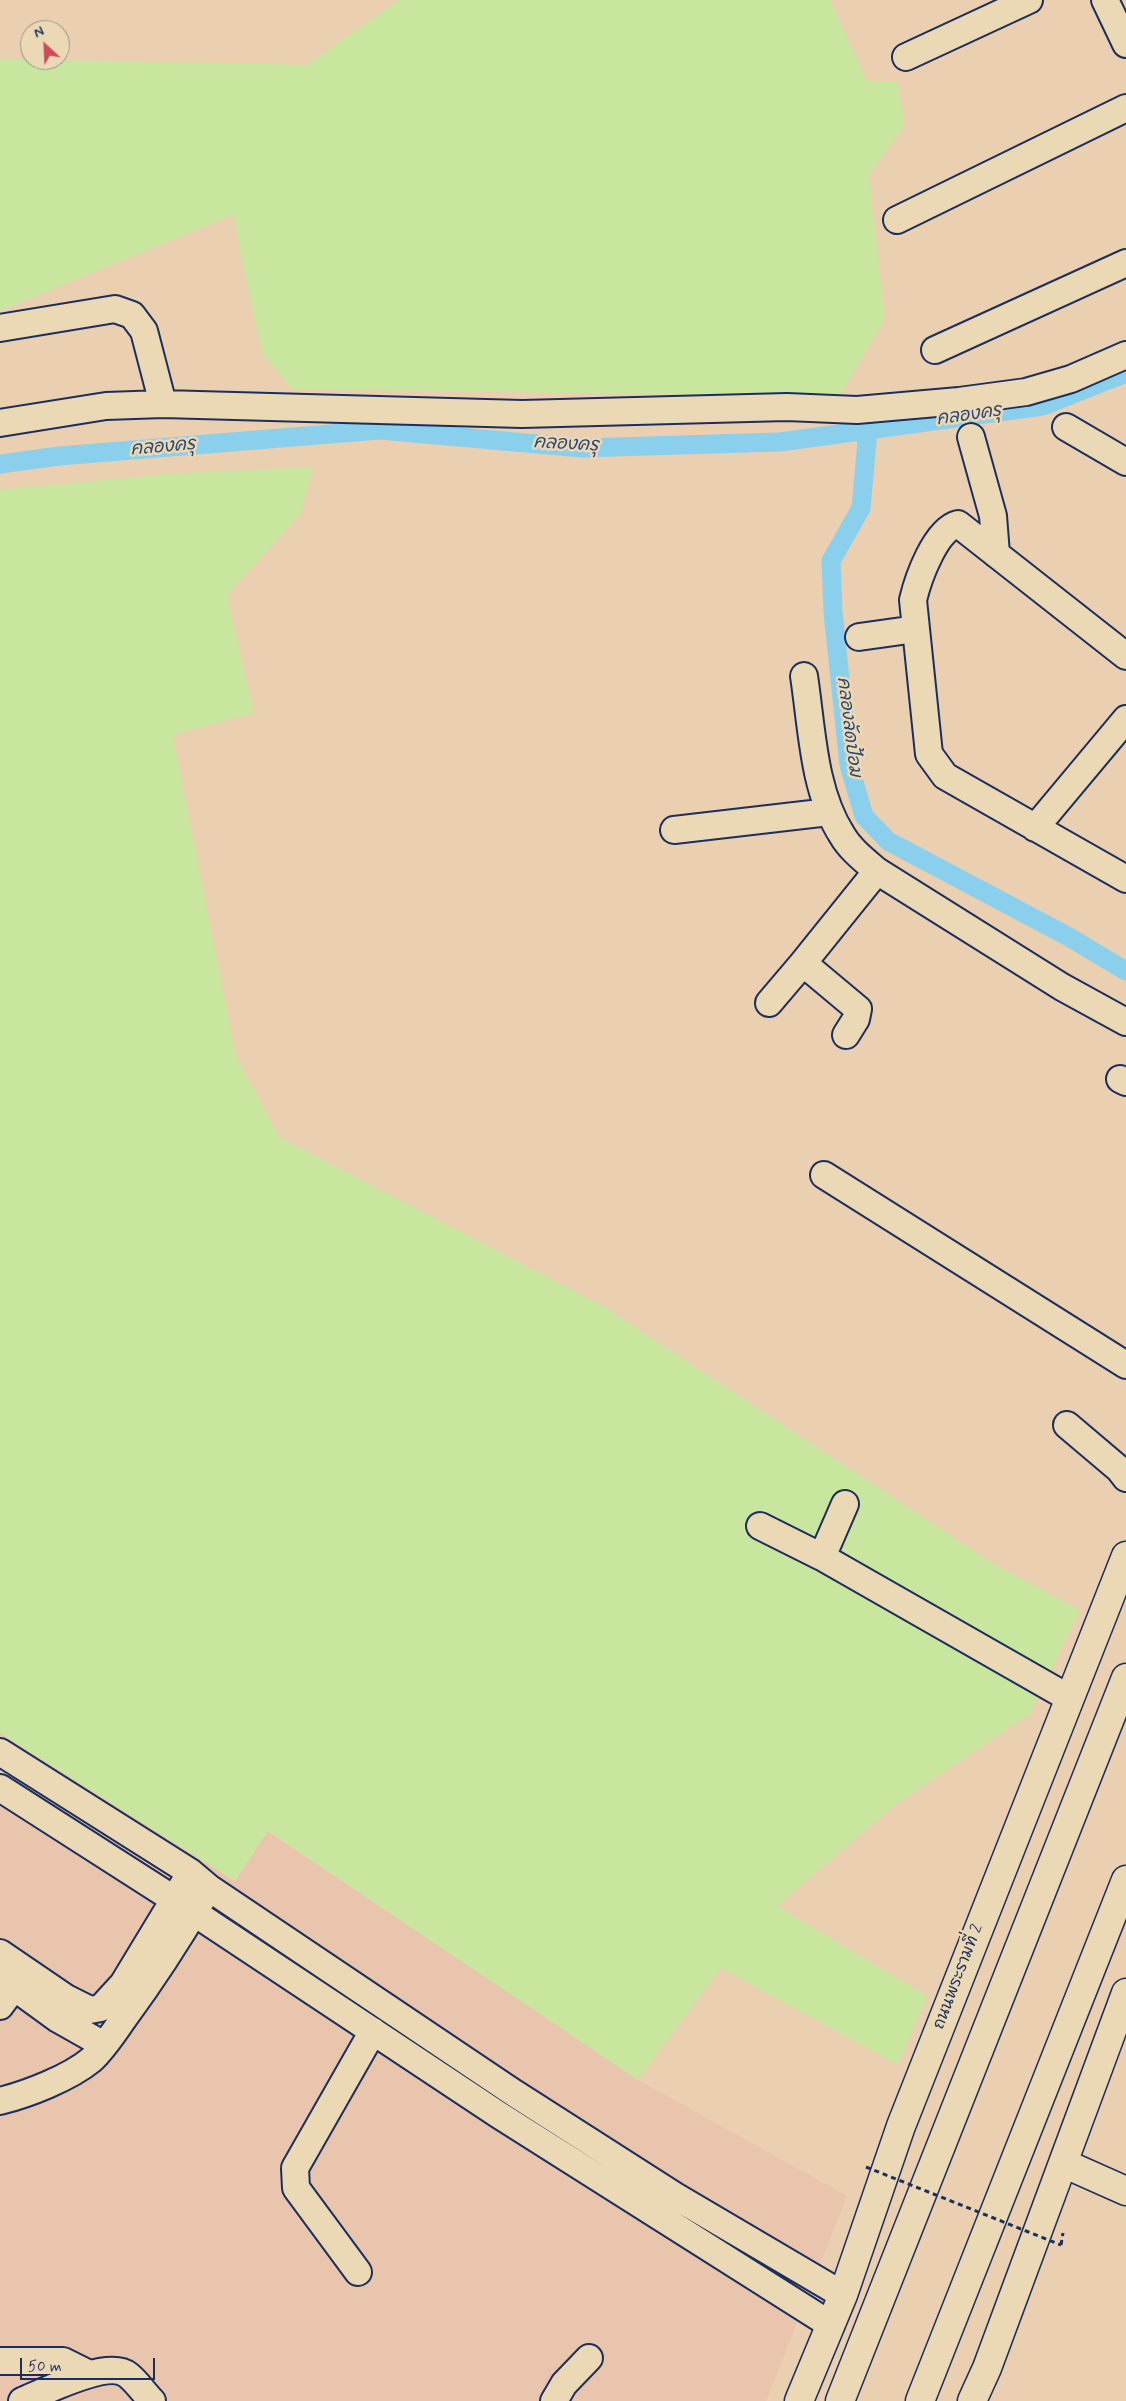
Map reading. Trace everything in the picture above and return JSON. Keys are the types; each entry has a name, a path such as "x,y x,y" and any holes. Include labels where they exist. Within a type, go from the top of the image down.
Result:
{"main road":[{"name":"ถนนพระรามที่ 2","path":"799,2401 832,2325 901,2126 1126,1556"},
{"path":"840,2401 1126,1678"},
{"path":"920,2401 1126,1880"},
{"path":"972,2401 988,2368 1126,1993"},
{"path":"1063,2163 1126,2191"}],"street":[{"path":"906,57 1029,0"},
{"path":"1105,0 1123,31"},
{"path":"897,220 1126,108"},
{"path":"935,350 1126,264"},
{"path":"0,328 115,309 132,315 144,331 163,404"},
{"path":"0,423 106,406 163,404 522,414 787,408 857,410 959,401 1026,392 1071,379 1126,355"},
{"path":"1066,427 1126,462"},
{"path":"971,437 993,516 996,554"},
{"path":"1126,656 958,524 949,526 942,534 918,579 913,600 929,754 937,767 945,776 1126,879"},
{"path":"859,636 916,629"},
{"path":"804,676 820,779 829,812 843,837 876,871 1062,987 1126,1022"},
{"path":"1035,828 1126,719"},
{"path":"674,830 829,812"},
{"path":"768,1003 803,963 876,871"},
{"path":"803,963 858,1009 856,1018 846,1035"},
{"path":"824,1175 1126,1365"},
{"path":"1066,1425 1120,1469 1126,1478"},
{"path":"822,1557 845,1504"},
{"path":"760,1526 822,1557 1069,1698"},
{"path":"0,1752 200,1880 514,2093 674,2196 843,2294"},
{"path":"0,1788 184,1906 500,2115 832,2325"},
{"path":"0,2101 17,2097 66,2075 90,2060 104,2046 144,1991 184,1906 200,1880"},
{"path":"0,1953 66,1998 95,2011 108,2004 184,1906"},
{"path":"5,1990 104,2046"},
{"path":"358,2272 296,2188 295,2168 373,2031"},
{"path":"500,2115 514,2093"},
{"path":"554,2401 564,2384 589,2358"},
{"path":"0,2361 63,2361 89,2374"},
{"path":"22,2401 89,2374 117,2370 128,2374 152,2401"}],"path":[{"path":"866,2167 1061,2245"}],"shaded area":[{"path":"0,1733 235,1881 267,1831 638,2080 847,2196 766,2401 0,2401"}],"green space":[{"path":"399,0 830,0 867,81 897,81 905,125 869,175 885,319 839,397 292,389 262,353 233,215 0,311 0,59 20,59 20,70 70,70 70,60 307,65"},
{"path":"314,467 300,515 227,595 254,713 173,735 236,1056 279,1137 603,1306 994,1564 1080,1610 1030,1714 894,1806 777,1906 927,1996 898,2065 721,1968 638,2080 268,1831 235,1881 0,1733 0,490 169,474"}],"waterway":[{"name":"คลองครุ","path":"0,464 59,456 380,430 582,448 780,442 1043,406 1126,373"},
{"name":"คลองลัดป้อม","path":"868,430 861,508 831,561 833,612 849,765 864,816 888,841 1069,937 1126,971"}]}
